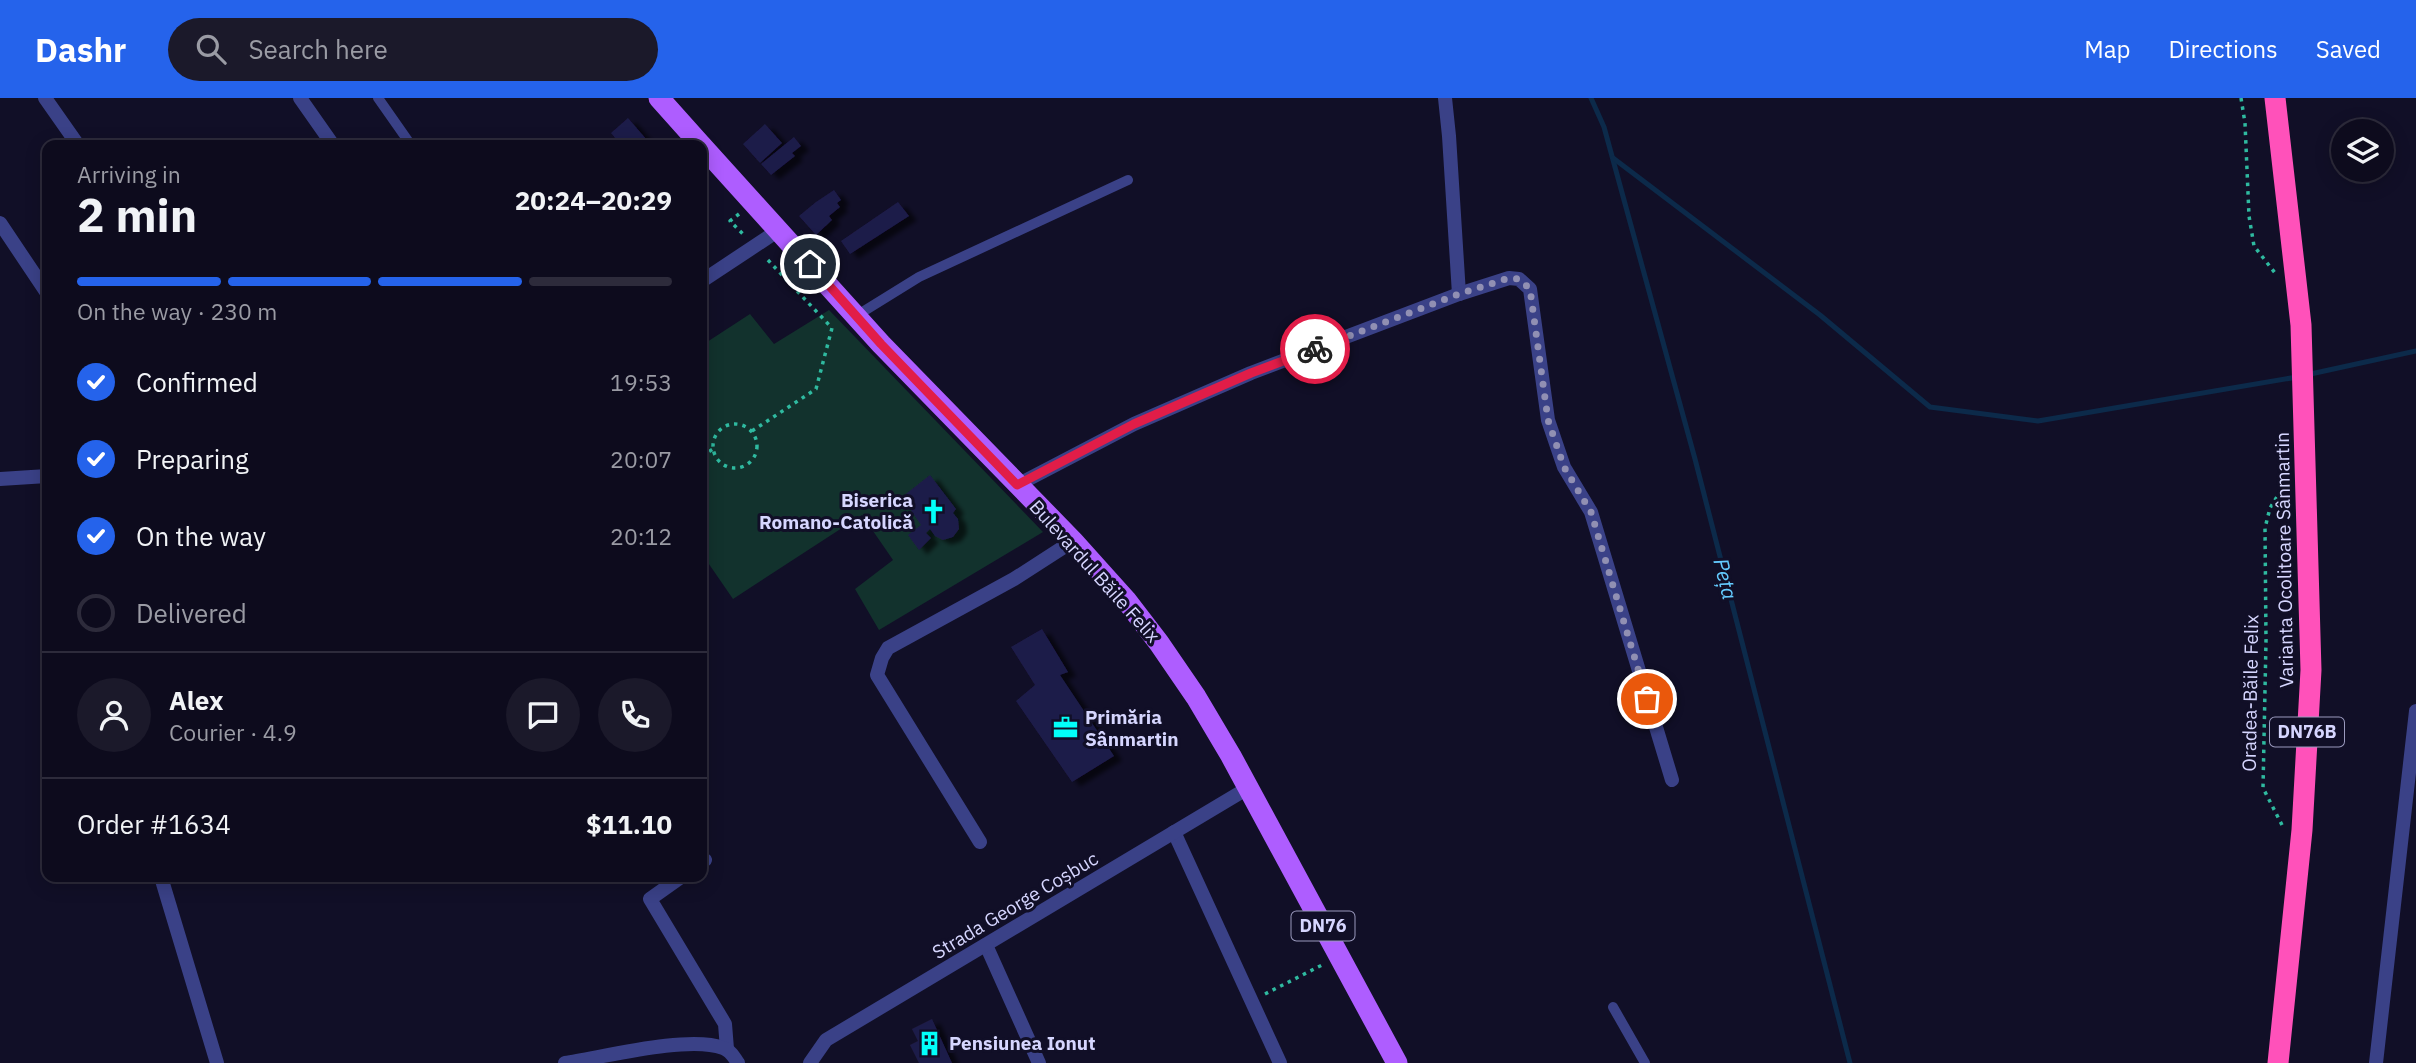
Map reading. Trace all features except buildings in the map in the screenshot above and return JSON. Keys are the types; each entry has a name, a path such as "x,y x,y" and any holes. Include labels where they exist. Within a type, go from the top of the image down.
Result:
{"highway":[{"name":"Varianta Ocolitoare Sânmartin","path":"2275,98 2301,325 2311,670 2302,830 2278,1063"}],"main road":[{"name":"Bulevardul Băile Felix","path":"659,98 696,140"},
{"name":"Bulevardul Băile Felix","path":"707,152 856,316 1073,541 1126,600 1159,643 1196,697 1248,788 1397,1063"}],"street":[{"path":"45,98 74,140"},
{"path":"300,98 329,140"},
{"path":"1445,98 1459,294"},
{"path":"0,223 42,286"},
{"path":"707,278 779,230"},
{"path":"1017,485 1134,424 1251,373 1459,294 1509,278 1519,279 1530,289 1548,420 1564,467 1591,512 1672,780"},
{"path":"0,479 42,476"},
{"path":"980,842 877,675 882,658 888,648 1014,579 1073,541"},
{"path":"2376,1063 2416,711"},
{"name":"Strada George Coșbuc","path":"810,1063 826,1040 1248,788"},
{"path":"1174,832 1280,1063"},
{"path":"163,882 217,1063"},
{"path":"674,882 650,899 725,1024 727,1049 738,1063"},
{"path":"986,945 1039,1063"},
{"path":"565,1063 688,1043 709,1044 727,1049"}],"lane":[{"path":"378,98 407,140"},
{"path":"856,316 919,277 1128,180"},
{"path":"1613,1007 1645,1063"}],"path":[{"path":"2241,98 2245,123 2249,216 2254,246 2272,266 2276,275"},
{"path":"752,431 816,389 832,328 730,221 754,203"},
{"path":"740,425 752,431 758,445 757,453 748,465 741,468 726,467 720,463 713,449 716,436 726,426 740,425"},
{"path":"707,453 713,449"},
{"name":"Oradea-Băile Felix","path":"2284,831 2263,788 2263,769 2265,528 2270,508 2283,487 2286,475"},
{"path":"1251,1001 1339,956"}],"green space":[{"path":"829,310 1043,532 879,630 855,589 893,560 862,515 733,599 707,561 707,342 750,314 774,344"}],"waterway":[{"name":"Peța","path":"1591,98 1604,127 1695,459 1850,1063"},
{"path":"1613,158 1820,315 1930,407 2038,421 2297,377"},
{"path":"2306,375 2416,351"}],"way so far":[{"path":"1315,349 1459,294 1509,278 1519,279 1530,289 1548,420 1564,467 1591,512 1647,699"}],"place":[{"name":"Biserica Romano-Catolică","path":"933,511"},
{"name":"Primăria Sânmartin","path":"1065,728"},
{"name":"Pensiunea Ionut","path":"929,1043"}],"route":[{"path":"810,264 881,344 1017,485 1134,424 1251,373 1315,349"}]}
